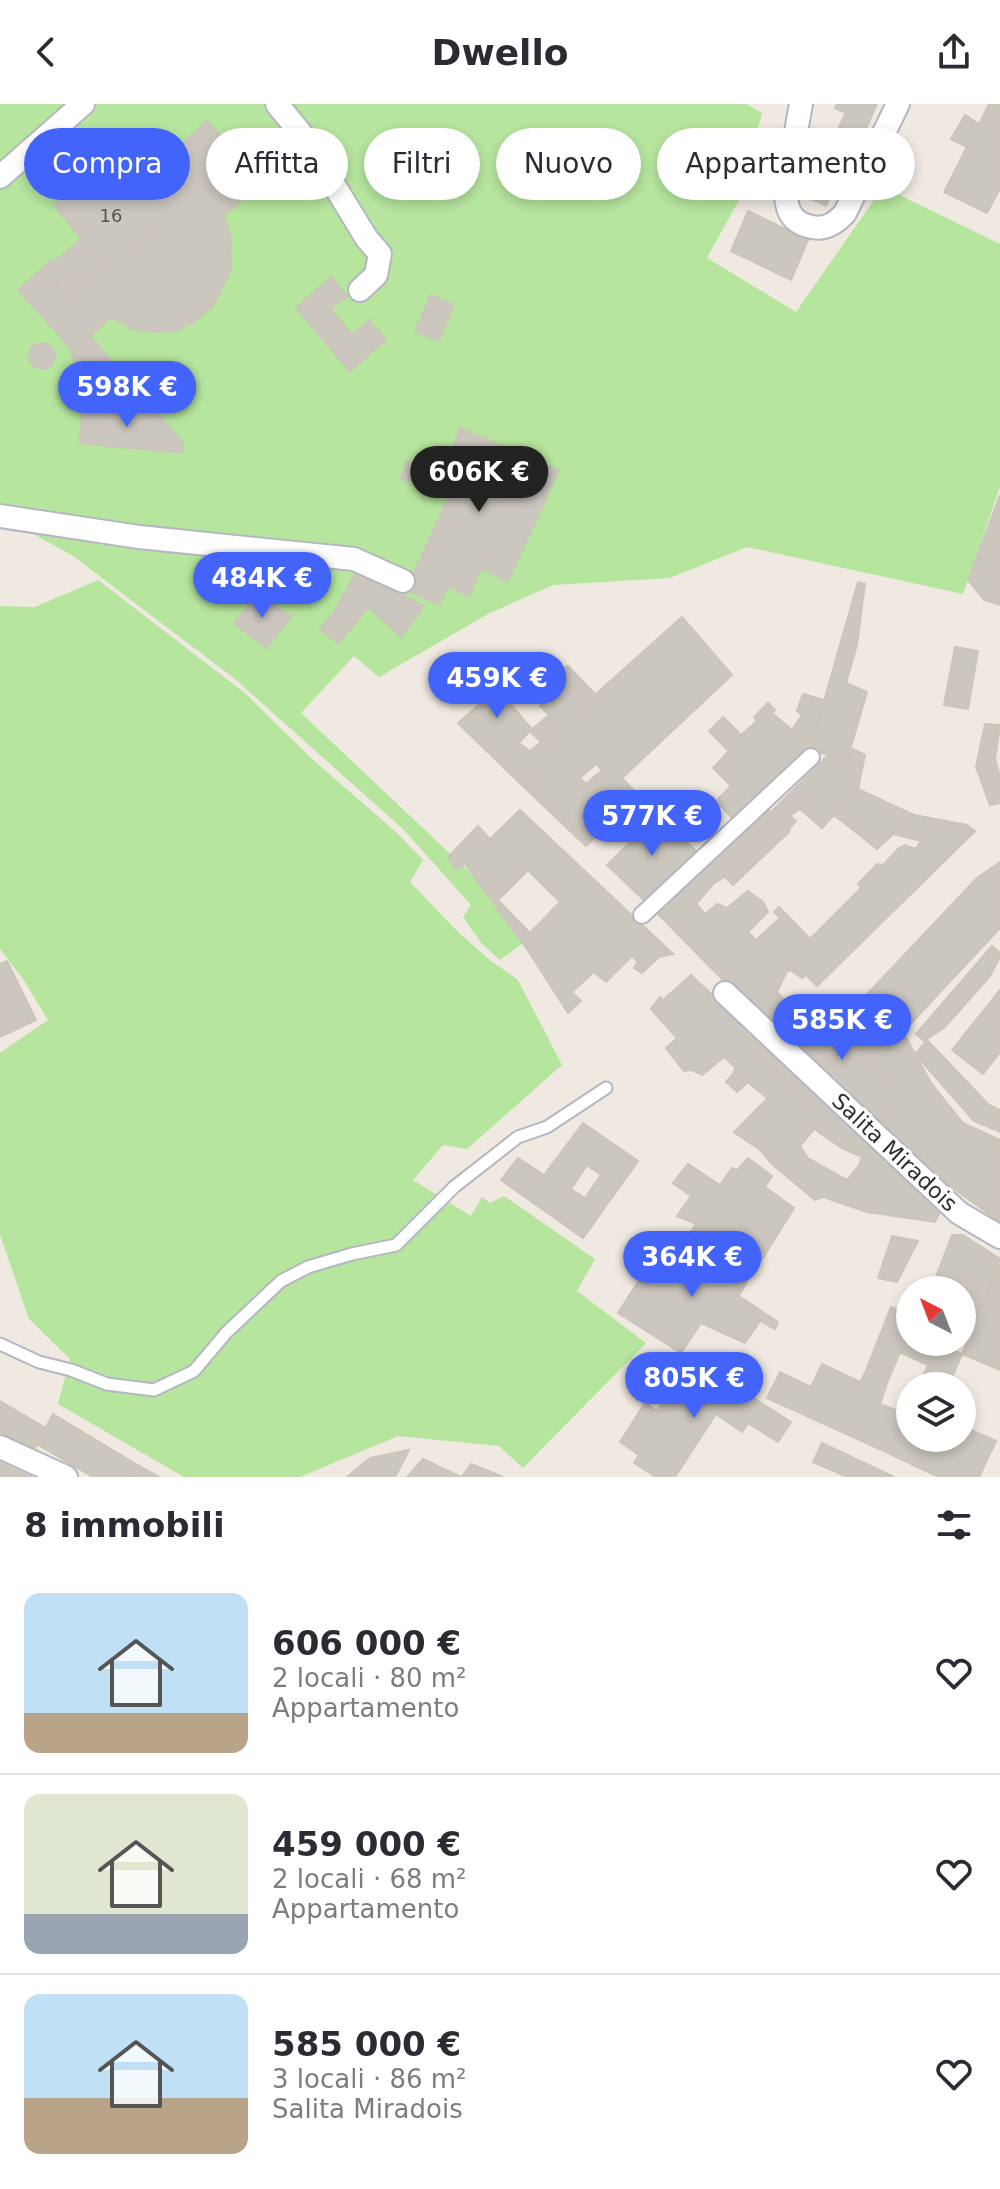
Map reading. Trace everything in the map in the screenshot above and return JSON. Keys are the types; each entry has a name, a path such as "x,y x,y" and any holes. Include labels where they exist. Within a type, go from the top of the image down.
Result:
{"street":[{"path":"0,177 83,104"},
{"path":"277,104 307,141 367,239 380,254 376,275 360,290"},
{"path":"801,104 784,196 791,215 799,222 819,228 838,221 845,213 898,104"},
{"path":"0,516 139,537 354,559 403,581"},
{"path":"642,915 811,757"},
{"name":"Salita Miradois","path":"725,993 959,1213 1000,1237"},
{"path":"0,1447 66,1477"}],"lane":[{"path":"0,1344 39,1362 107,1384 154,1390 194,1371 226,1333 281,1281 308,1267 396,1245 454,1187 518,1137 547,1127 606,1088"}],"green space":[{"path":"0,104 746,104 762,113 758,128 657,128 657,200 739,200 707,258 796,312 874,200 910,200 1000,244 1000,487 963,594 747,547 670,578 553,585 488,614 379,677 354,656 301,713 479,881 510,922 518,919 530,938 500,960 482,944 463,917 471,905 404,830 235,679 73,556 26,530 0,520"},
{"path":"98,580 246,694 423,860 410,882 458,932 518,980 562,1065 467,1149 443,1145 413,1180 471,1216 482,1197 490,1203 504,1196 595,1259 577,1291 646,1343 523,1468 499,1446 398,1436 300,1477 184,1477 58,1404 70,1359 29,1319 0,1235 0,1053 48,1020 0,949 0,606 35,607"}],"building":[{"path":"837,104 877,104 866,128 839,127 846,113 835,108"},
{"path":"989,104 1000,104 1000,188 987,213 944,192 967,147 951,139 965,115 979,124"},
{"path":"207,121 213,128 206,128 206,173 190,186 190,136"},
{"path":"197,162 202,167 200,176 190,177 190,163"},
{"path":"206,173 206,200 242,200 223,216 230,233 231,270 213,306 194,322 175,331 132,329 111,317 73,351 42,316 80,286 78,283 115,250 125,261 159,231 151,222 165,210 161,205 167,200 190,200 190,186"},
{"path":"61,200 167,200 161,205 165,210 151,222 159,231 125,261 115,250 78,283 80,286 42,316 18,290 82,238 54,206"},
{"path":"814,200 829,200 826,206"},
{"path":"748,211 808,240 791,280 731,251"},
{"path":"66,275 75,284 66,293 57,284"},
{"path":"331,277 347,296 330,309 352,335 369,320 386,339 350,371 296,308"},
{"path":"431,295 454,305 438,341 415,331"},
{"path":"91,337 118,368 97,385 71,355"},
{"path":"42,343 51,347 55,356 51,365 42,369 33,365 29,356 33,347"},
{"path":"83,404 155,410 183,443 183,453 79,443"},
{"path":"460,428 559,470 508,581 481,568 469,596 448,586 439,605 406,590 452,490 401,479 407,461 443,475"},
{"path":"1000,495 1000,605 984,600 968,580"},
{"path":"356,572 424,606 401,637 369,607 338,643 320,629 333,614"},
{"path":"858,582 865,584 857,645 846,683 867,692 847,760 810,750"},
{"path":"258,593 291,617 266,648 234,623"},
{"path":"682,617 732,675 622,778 639,796 586,846 525,788 564,751 550,735","holes":["596,764 602,770 586,784 580,778"]},
{"path":"955,647 978,651 968,709 944,705"},
{"path":"568,666 595,694 541,742 530,731 549,715 540,706 561,685 552,675"},
{"path":"509,671 517,696 511,705 532,729 499,763 458,723 494,692 492,674"},
{"path":"803,694 824,700 810,750 734,820 716,801 731,786 713,768 729,751 709,731 723,717 741,735 757,721 754,717 768,703 775,710 772,713 792,730 802,715 797,711"},
{"path":"985,724 1000,725 995,759 1000,776 1000,803 990,805 976,767"},
{"path":"550,735 564,751 525,788 499,763 519,743 530,751"},
{"path":"853,749 865,755 858,789 822,828 800,809 790,816 796,821 788,830 771,812 828,755 847,760"},
{"path":"858,789 914,815 877,849 834,815"},
{"path":"764,805 790,831 733,885 707,861"},
{"path":"520,810 673,954 659,957 642,973 634,968 638,962 632,956 606,982 594,972 572,992 581,1001 568,1013 527,949 465,864 457,870 448,857 478,826 490,839","holes":["528,870 560,902 530,933 498,900"]},
{"path":"658,815 697,852 646,902 607,865"},
{"path":"914,815 967,825 975,831 817,986 806,975 802,978 790,970 786,973 777,992 793,1011 777,1028 732,989 796,924 810,939 861,888 858,884 877,864 883,865 905,845 916,849 921,841 893,834"},
{"path":"707,861 724,877 713,884 696,904 705,914 717,904 727,908 748,891 763,902 768,912 748,932 756,940 780,918 774,912 779,907 796,924 732,989 654,910"},
{"path":"1000,862 1000,928 873,1064 834,1029 977,878"},
{"path":"992,946 1000,957 990,976 945,1027 924,1041 916,1034"},
{"path":"7,961 36,1020 0,1037 0,964"},
{"path":"691,975 794,1072 768,1099 748,1082 737,1092 726,1082 735,1067 724,1057 702,1075 692,1070 684,1071 666,1048 677,1038 651,1009 660,997 663,1000"},
{"path":"1000,990 1000,1052 983,1074 952,1050"},
{"path":"802,1000 908,1095 879,1123 777,1028"},
{"path":"903,1032 931,1083 963,1123 1000,1140 1000,1222 917,1162 879,1123 908,1095 873,1064"},
{"path":"927,1040 989,1105 1000,1110 1000,1132 974,1121 915,1054"},
{"path":"794,1072 939,1214 935,1222 867,1212 823,1197 815,1200 760,1150 734,1132","holes":["814,1129 862,1157 859,1166 847,1180 808,1158 800,1146"]},
{"path":"583,1123 638,1161 583,1238 501,1180 518,1158 544,1175","holes":["587,1165 601,1175 585,1198 571,1189"]},
{"path":"748,1158 772,1176 765,1187 794,1208 761,1261 748,1252 734,1266 687,1238 696,1224 677,1216 691,1196 673,1183 688,1164 720,1185 732,1168 737,1170"},
{"path":"952,1235 963,1235 1000,1259 976,1320 976,1276 936,1276"},
{"path":"892,1236 918,1241 900,1276 896,1276 896,1282 878,1278"},
{"path":"661,1246 696,1265 704,1250 752,1272 739,1296 778,1322 775,1329 760,1321 745,1343 701,1323 681,1353 618,1313"},
{"path":"1000,1264 1000,1370 967,1356 976,1356 976,1321"},
{"path":"891,1307 896,1309 896,1325 886,1346 896,1350 898,1356 887,1383 865,1373"},
{"path":"894,1324 896,1351 886,1346"},
{"path":"908,1356 961,1356 954,1372 925,1372 928,1365"},
{"path":"691,1358 791,1422 778,1442 748,1423 742,1432 716,1414 675,1477 656,1477 634,1463 639,1455 620,1442 645,1403 657,1411"},
{"path":"822,1364 860,1382 865,1373 887,1383 880,1404 896,1410 896,1436 888,1453 767,1398 780,1372 811,1387"},
{"path":"0,1401 46,1428 35,1448 0,1432"},
{"path":"53,1414 134,1463 125,1477 93,1477 37,1444"},
{"path":"976,1432 996,1441 979,1477 939,1477 915,1466 921,1452 976,1452"},
{"path":"896,1436 896,1452 921,1452 915,1466 888,1453"},
{"path":"822,1443 894,1477 847,1477 813,1462"},
{"path":"409,1450 395,1477 347,1477 370,1458"},
{"path":"423,1459 461,1477 407,1477"},
{"path":"0,1463 32,1477 0,1477"},
{"path":"134,1463 159,1477 125,1477"},
{"path":"471,1464 503,1477 462,1477"}]}
